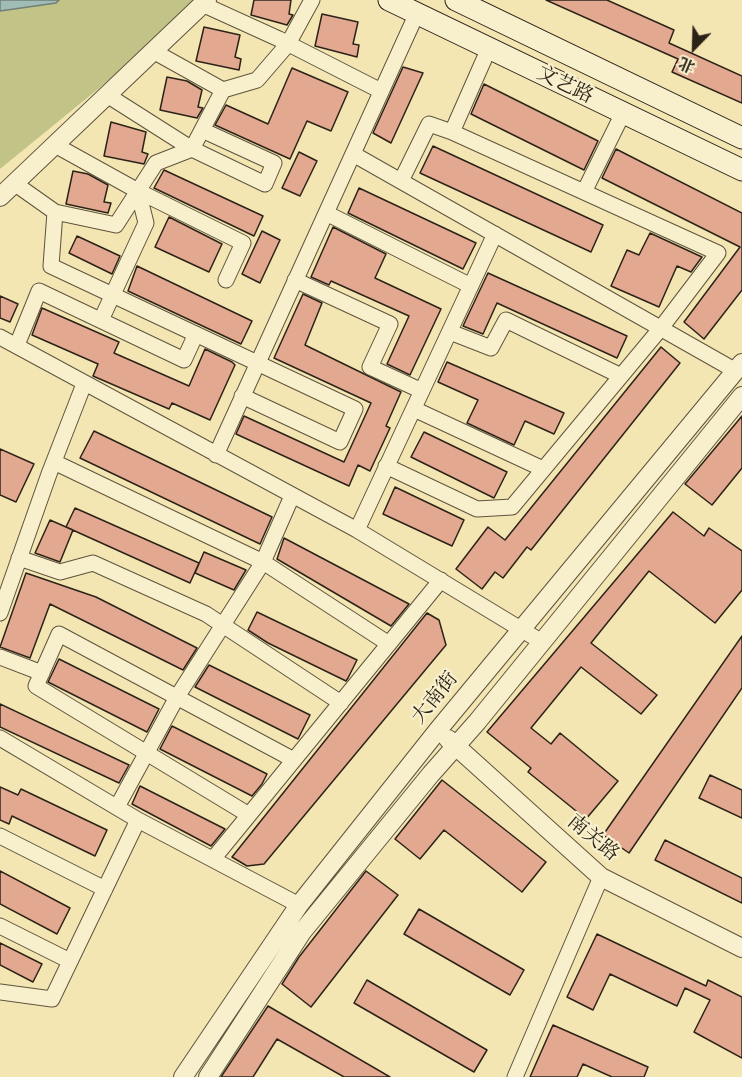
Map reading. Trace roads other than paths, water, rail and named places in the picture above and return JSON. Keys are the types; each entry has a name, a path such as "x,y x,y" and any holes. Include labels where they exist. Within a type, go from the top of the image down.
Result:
{"main road":[{"name":"文艺路","path":"389,0 742,170"},
{"name":"文艺路","path":"456,0 742,138"}],"street":[{"path":"153,51 223,90 257,80 288,44 312,0"},
{"path":"0,197 205,2 381,92"},
{"path":"216,455 417,13"},
{"path":"452,132 489,48"},
{"path":"14,183 55,212 116,225 156,163 192,149 223,90"},
{"path":"107,95 192,149 265,184 274,163 202,130"},
{"path":"584,192 623,113"},
{"path":"387,466 477,509 512,507 661,328 718,253 452,132 429,124 401,181"},
{"path":"55,145 138,191 243,243 226,280"},
{"path":"353,154 661,328 739,367"},
{"path":"101,320 146,223 138,191"},
{"path":"17,345 51,266 55,212"},
{"path":"326,213 471,286"},
{"path":"357,530 495,234"},
{"path":"51,266 355,409 340,442 242,396"},
{"path":"295,280 390,324 370,367 422,391"},
{"path":"39,291 184,360 196,334"},
{"path":"450,332 491,348 506,320 621,376"},
{"path":"0,337 357,530 542,642"},
{"name":"大南街","path":"183,1077 299,904 438,730 739,367"},
{"path":"0,613 84,384"},
{"path":"208,1077 302,932 742,396"},
{"path":"414,409 543,469"},
{"path":"54,462 263,562 389,644"},
{"path":"117,807 177,697 263,562 292,496"},
{"path":"20,558 60,572 93,564 206,614 341,703"},
{"path":"213,860 441,580"},
{"path":"249,815 36,686 59,634 294,760"},
{"path":"0,657 42,673"},
{"name":"南关路","path":"438,730 600,877 742,948"},
{"path":"0,738 138,820 299,904"},
{"path":"0,992 52,999 138,820"},
{"path":"0,836 105,889"},
{"path":"515,1077 600,877"},
{"path":"0,926 70,961"}],"water":[{"path":"0,0 59,0 56,3 0,11"}]}
